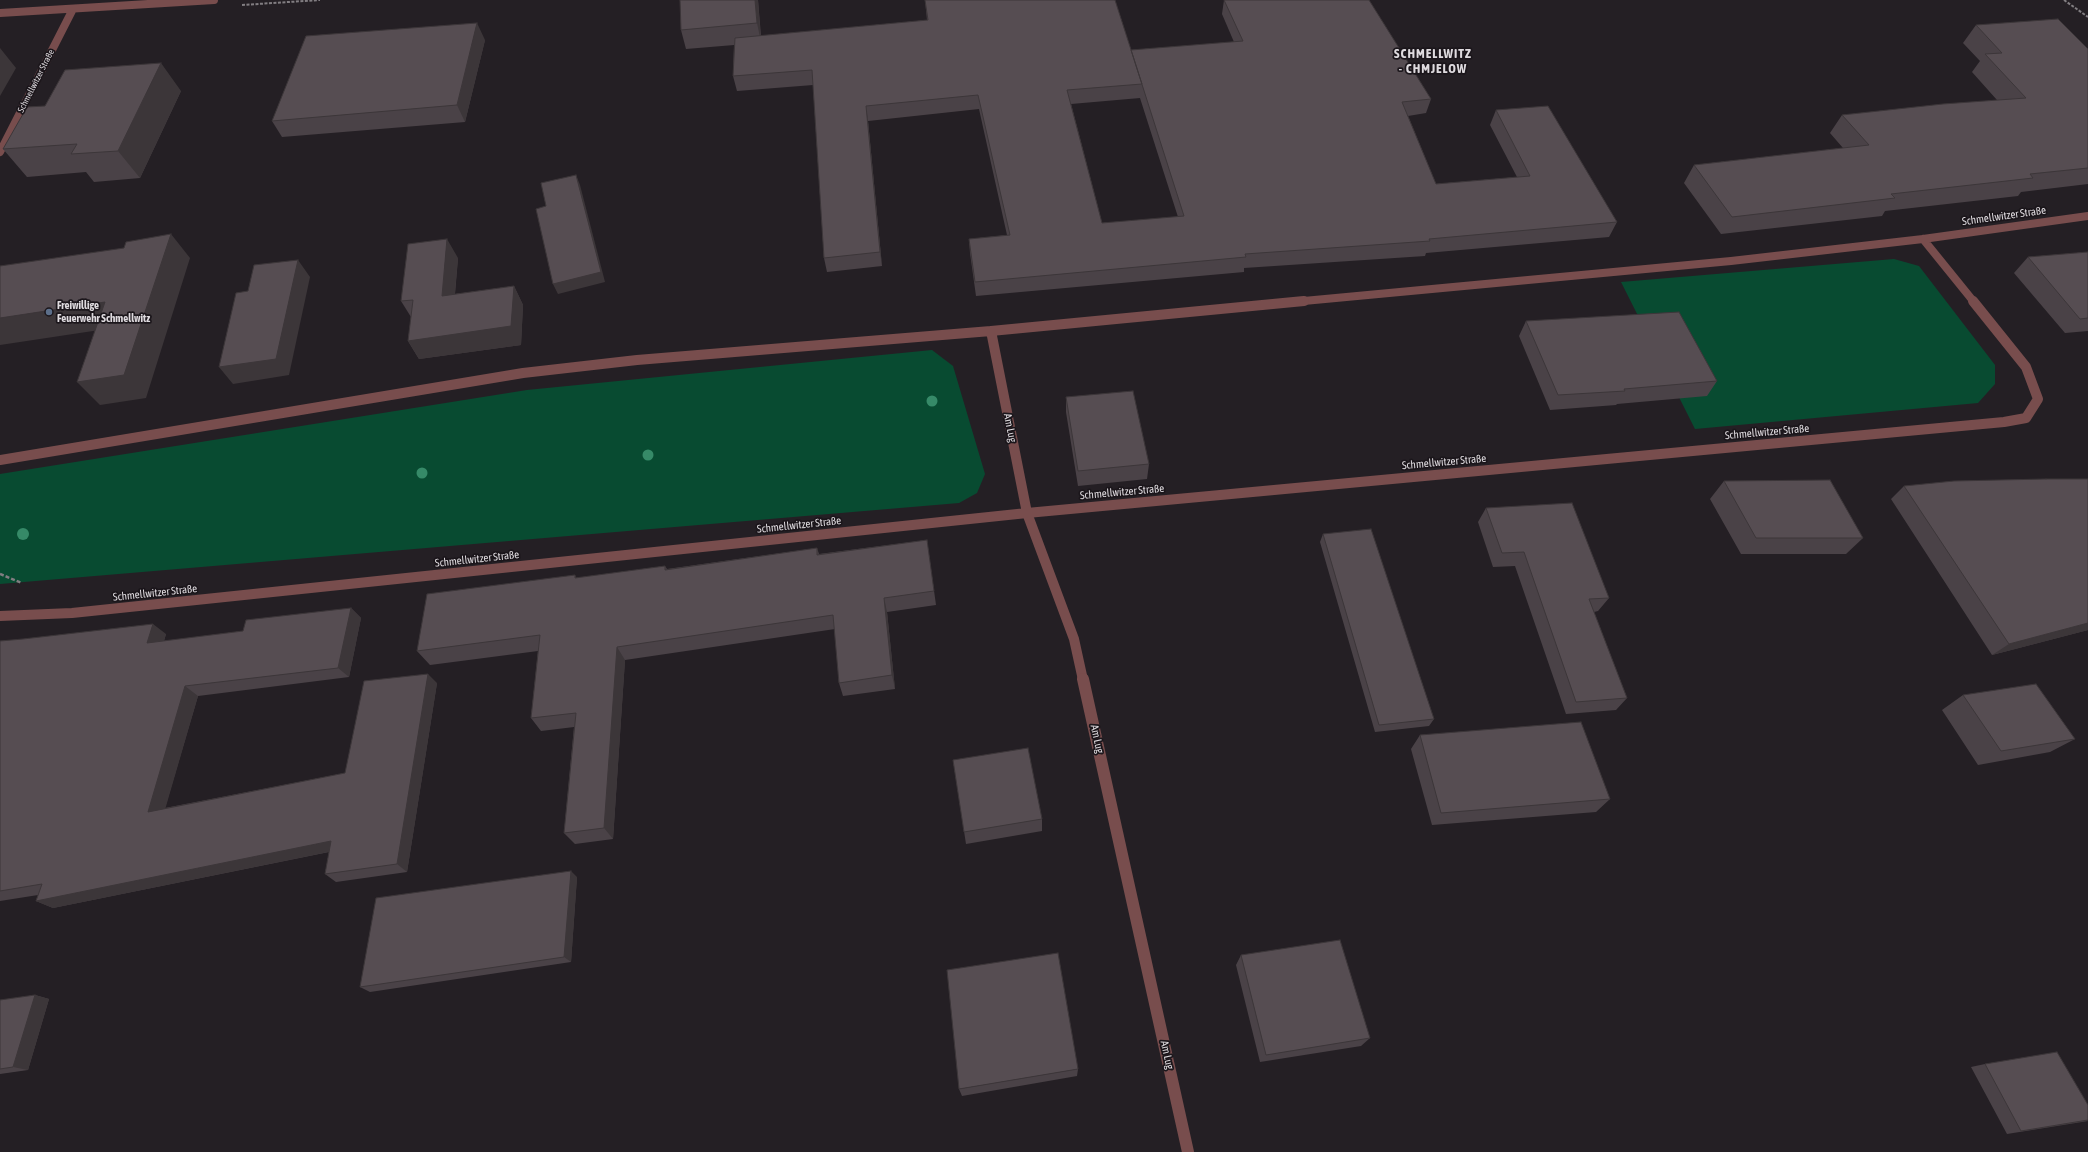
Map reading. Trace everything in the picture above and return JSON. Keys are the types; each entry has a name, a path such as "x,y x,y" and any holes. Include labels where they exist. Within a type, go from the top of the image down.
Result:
{"street":[{"path":"0,13 214,0"},
{"name":"Schmellwitzer Straße","path":"0,152 73,9"},
{"name":"Schmellwitzer Straße","path":"0,460 523,373 638,360 991,331 1723,262 2088,216"},
{"name":"Schmellwitzer Straße","path":"0,616 80,613 1027,513 2026,418 2038,399 2026,367 1923,238"},
{"name":"Am Lug","path":"991,331 1027,513 1074,639 1188,1152"}],"path":[{"path":"2064,0 2088,16"}],"green space":[{"path":"1894,259 1919,266 1995,365 1995,384 1978,403 1695,429 1621,282"},
{"path":"932,350 953,366 985,474 977,493 959,503 0,584 0,474 527,390"}],"building":[{"path":"680,0 755,0 757,23 681,30"},
{"path":"925,0 1115,0 1131,50 1243,41 1224,0 1369,0 1431,99 1402,102 1436,184 1530,176 1496,110 1548,106 1617,222 1429,239 1430,241 1245,254 1246,257 975,282 969,239 1010,235 978,95 866,106 880,252 824,258 812,70 733,76 735,38 928,20","holes":["1142,84 1184,216 1102,223 1067,90"]},
{"path":"2058,19 2088,49 2088,168 2030,174 2033,178 1891,194 1895,198 1732,217 1694,165 1869,145 1842,115 1943,104 2026,98 1985,54 2002,53 1976,25"},
{"path":"477,23 457,105 272,121 306,36"},
{"path":"161,63 118,151 71,154 77,144 3,149 27,107 45,106 65,70"},
{"path":"576,175 601,272 553,284 536,209 546,206 541,183"},
{"path":"171,234 124,375 77,382 105,302 0,318 0,266 124,248 126,242"},
{"path":"447,239 442,296 514,286 511,326 408,341 413,300 401,301 408,244"},
{"path":"2088,252 2088,318 2080,319 2028,257"},
{"path":"298,260 276,359 219,367 236,293 248,291 254,265"},
{"path":"1679,312 1717,381 1624,389 1625,391 1558,395 1526,321"},
{"path":"1133,391 1149,464 1078,471 1066,397"},
{"path":"2088,479 2088,623 2009,644 1904,486 1954,481"},
{"path":"1830,480 1863,538 1756,538 1724,481"},
{"path":"1572,503 1609,598 1589,599 1627,698 1576,702 1524,552 1502,553 1486,508"},
{"path":"1371,529 1434,719 1379,725 1323,534"},
{"path":"927,540 934,591 884,598 892,675 839,683 833,615 617,647 604,828 564,833 576,713 531,718 540,635 417,651 427,594 575,575 575,578 665,566 665,570 817,548 817,555"},
{"path":"351,608 338,668 185,686 148,812 345,773 364,681 428,674 397,864 325,874 331,841 36,901 42,884 0,891 0,641 153,624 147,643 243,631 246,620"},
{"path":"2036,684 2075,739 2001,751 1963,695"},
{"path":"1581,722 1610,799 1441,813 1420,735"},
{"path":"1028,748 1042,819 964,832 953,760"},
{"path":"571,871 564,957 360,987 376,898"},
{"path":"1340,940 1370,1038 1266,1055 1241,955"},
{"path":"1058,953 1078,1069 959,1089 947,970"},
{"path":"35,995 13,1067 0,1069 0,1000"},
{"path":"2057,1052 2088,1105 2088,1120 2021,1131 1985,1064"}],"place":[{"name":"Freiwillige Feuerwehr Schmellwitz","path":"49,312"}],"district":[{"name":"SCHMELLWITZ - CHMJELOW","path":"1433,62"}]}
